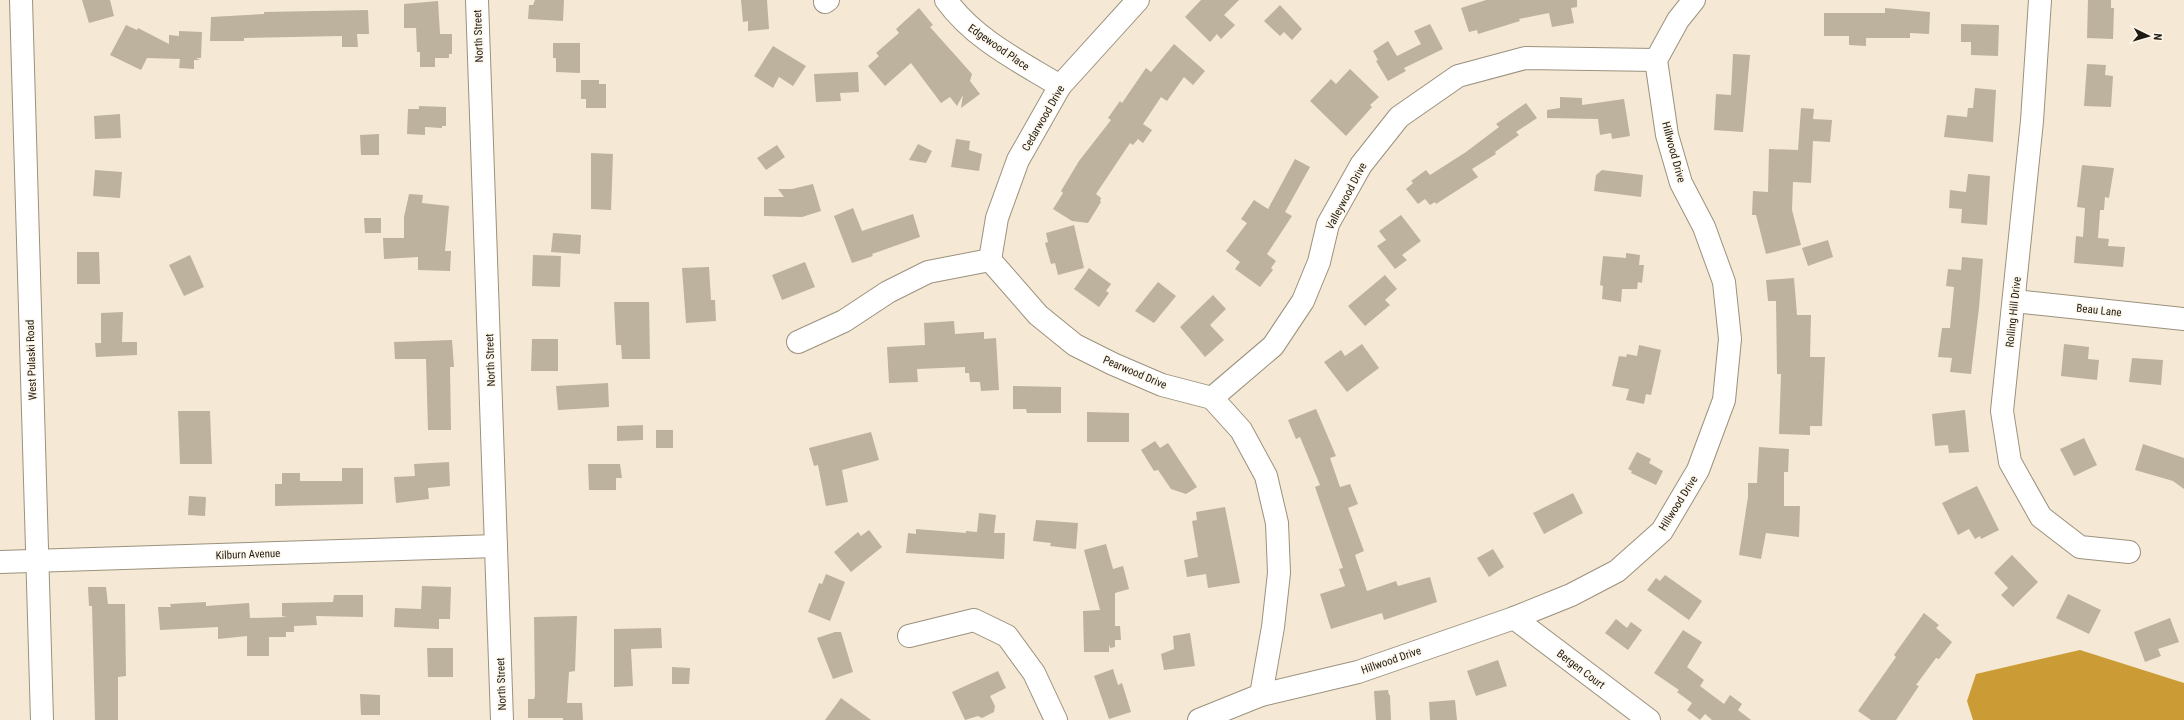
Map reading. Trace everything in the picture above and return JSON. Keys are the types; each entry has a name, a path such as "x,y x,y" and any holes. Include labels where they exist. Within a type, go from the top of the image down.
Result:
{"street":[{"name":"West Pulaski Road","path":"21,0 42,720"},
{"name":"North Street","path":"477,0 502,720"},
{"name":"Edgewood Place","path":"946,0 960,19 999,48 1060,86"},
{"name":"Cedarwood Drive","path":"990,260 997,218 1018,160 1060,86 1138,0"},
{"path":"1656,60 1678,20 1694,0"},
{"name":"Rolling Hill Drive","path":"2040,0 2032,121 2002,411 2010,462 2041,517 2080,546 2129,552"},
{"name":"Valleywood Drive","path":"1212,398 1273,346 1303,301 1319,262 1328,224 1361,165 1399,117 1458,76 1525,58 1656,60"},
{"name":"Hillwood Drive","path":"1199,720 1261,695 1358,672 1514,618 1571,595 1617,571 1662,531 1698,470 1724,400 1730,339 1724,282 1704,227 1679,176 1667,135 1656,60"},
{"path":"798,342 844,321 888,292 928,272 990,260"},
{"name":"Pearwood Drive","path":"990,260 1038,315 1076,345 1113,364 1162,384 1212,398"},
{"name":"Beau Lane","path":"2014,301 2184,319"},
{"path":"1212,398 1241,430 1266,476 1277,523 1279,573 1273,627 1261,695"},
{"name":"Kilburn Avenue","path":"0,562 496,546"},
{"name":"Bergen Court","path":"1514,618 1649,720"},
{"path":"910,636 974,620 1007,636 1034,673 1056,720"}],"shaded area":[{"path":"2080,650 2184,683 2184,720 1973,720 1967,701 1976,674"}],"building":[{"path":"82,0 110,0 114,16 89,23"},
{"path":"535,0 564,0 563,21 528,19 529,5 533,5"},
{"path":"741,0 767,0 769,29 748,31 748,21 743,22"},
{"path":"1201,0 1239,0 1224,15 1235,25 1221,39 1217,34 1210,42 1185,17"},
{"path":"1486,0 1577,0 1577,7 1571,8 1574,23 1552,27 1549,13 1519,19 1520,21 1478,34 1477,30 1469,32 1461,8"},
{"path":"2088,0 2111,0 2111,8 2114,8 2113,39 2087,38"},
{"path":"438,1 440,34 452,34 452,54 449,54 449,58 435,58 435,67 420,67 420,52 417,52 416,28 404,28 404,4"},
{"path":"1280,5 1302,29 1292,40 1284,32 1280,36 1264,21"},
{"path":"919,8 933,25 930,27 972,74 970,81 980,94 961,108 963,95 957,106 950,97 941,103 911,63 885,86 868,66 879,56 876,53 899,33 896,29"},
{"path":"1885,8 1930,12 1929,34 1910,33 1910,38 1866,38 1866,46 1849,45 1849,36 1824,36 1824,13 1885,13"},
{"path":"368,10 369,34 357,34 358,47 342,47 342,36 244,38 244,41 210,41 211,17 264,14 264,12"},
{"path":"1430,24 1443,49 1404,68 1406,71 1388,81 1376,61 1378,60 1373,51 1388,41 1397,56 1421,44 1414,31"},
{"path":"1961,24 1999,25 1998,56 1971,55 1971,42 1961,42"},
{"path":"126,25 137,30 138,28 169,44 169,35 179,36 179,31 202,32 201,58 196,58 200,60 194,60 194,69 179,68 180,59 147,58 141,70 110,55"},
{"path":"553,43 580,43 580,73 556,72 556,58 553,58"},
{"path":"1174,44 1205,71 1193,85 1184,77 1167,101 1161,97 1143,124 1152,130 1143,143 1138,139 1133,145 1130,143 1096,194 1101,198 1101,202 1088,223 1072,221 1053,209 1063,193 1061,191 1079,161 1111,120 1108,118 1120,101 1122,103 1146,68 1151,72"},
{"path":"773,46 806,66 793,86 779,77 773,88 754,76"},
{"path":"1733,54 1750,55 1743,132 1714,130 1716,94 1731,95"},
{"path":"2087,64 2106,65 2105,75 2113,76 2111,107 2084,106"},
{"path":"1350,69 1379,97 1370,105 1372,107 1346,136 1310,101 1331,79 1336,84"},
{"path":"858,72 859,92 840,93 841,101 816,102 814,74"},
{"path":"581,80 599,80 599,84 606,84 606,108 586,108 586,99 581,99"},
{"path":"1975,88 1996,90 1993,142 1944,137 1947,115 1967,117 1968,108 1973,108"},
{"path":"1560,97 1582,98 1582,105 1624,99 1630,136 1612,139 1611,133 1600,135 1598,119 1547,118 1547,110 1560,108"},
{"path":"1526,103 1537,118 1516,132 1519,135 1495,152 1496,154 1472,169 1478,177 1436,204 1435,202 1430,205 1425,199 1418,204 1406,189 1413,183 1411,181 1426,170 1430,175 1466,152 1499,127 1496,124"},
{"path":"419,106 446,107 446,126 442,126 442,128 425,127 425,135 407,134 408,109 419,109"},
{"path":"1801,108 1814,109 1813,119 1832,120 1830,142 1813,141 1811,183 1793,182 1792,210 1801,245 1766,254 1756,215 1752,215 1753,191 1768,192 1769,149 1798,150"},
{"path":"120,114 121,138 95,139 94,116"},
{"path":"379,134 379,155 361,155 360,135"},
{"path":"956,139 970,141 969,150 982,154 979,171 951,167"},
{"path":"918,144 932,151 926,163 909,160"},
{"path":"777,145 785,157 766,170 757,158"},
{"path":"591,153 613,154 611,210 591,209"},
{"path":"1295,159 1310,167 1285,212 1292,216 1267,254 1276,261 1271,268 1273,270 1260,287 1235,269 1240,262 1226,251 1247,223 1241,219 1254,200 1268,209"},
{"path":"2082,165 2114,168 2109,198 2105,197 2104,210 2100,210 2098,238 2109,239 2108,246 2125,247 2123,267 2074,263 2076,236 2083,237 2085,208 2077,207"},
{"path":"95,170 122,172 120,198 93,196"},
{"path":"1602,170 1643,175 1641,197 1594,191 1596,175"},
{"path":"1968,174 1990,176 1987,225 1961,223 1962,209 1949,208 1950,190 1966,192"},
{"path":"813,184 821,211 802,217 764,216 764,197 784,197 778,189 792,189"},
{"path":"409,194 423,195 422,203 449,206 445,251 451,251 450,271 418,270 418,257 384,259 383,238 404,238 404,217"},
{"path":"853,208 862,231 913,214 920,237 872,254 873,256 852,263 834,216"},
{"path":"1401,215 1421,241 1402,255 1407,260 1395,269 1377,246 1386,240 1379,231"},
{"path":"364,218 381,218 381,233 365,233"},
{"path":"1074,225 1084,268 1058,275 1055,263 1051,264 1045,243 1048,242 1046,233"},
{"path":"553,233 581,235 580,254 551,252"},
{"path":"1828,240 1833,257 1808,266 1802,248"},
{"path":"77,252 99,252 100,284 77,284"},
{"path":"1626,253 1640,255 1639,265 1644,265 1642,283 1638,282 1637,289 1622,289 1621,302 1602,299 1603,286 1600,285 1603,256 1626,258"},
{"path":"190,255 204,287 184,296 169,265"},
{"path":"533,255 561,256 560,287 532,286"},
{"path":"1962,257 1983,259 1971,374 1950,372 1952,358 1938,357 1942,328 1950,328 1954,287 1946,286 1948,269 1961,270"},
{"path":"805,262 815,287 782,300 772,275"},
{"path":"709,267 711,300 715,300 716,321 686,323 682,268"},
{"path":"1089,268 1111,284 1106,291 1109,293 1099,307 1074,289"},
{"path":"1385,275 1397,289 1385,300 1390,305 1365,326 1348,306"},
{"path":"1794,278 1797,315 1811,315 1810,357 1825,357 1822,426 1810,426 1810,435 1779,434 1781,374 1777,374 1776,301 1768,301 1766,280"},
{"path":"1158,282 1176,296 1154,323 1135,311"},
{"path":"1213,295 1226,309 1210,325 1224,340 1205,357 1180,327"},
{"path":"614,302 649,302 650,359 622,359 621,345 616,345"},
{"path":"123,312 122,342 137,342 137,355 96,357 95,343 101,343 101,313"},
{"path":"954,321 955,334 984,332 984,339 996,338 999,390 981,391 980,382 970,382 969,373 965,373 965,367 917,369 918,382 889,383 887,347 925,345 924,323"},
{"path":"532,339 558,339 558,371 531,371"},
{"path":"452,340 454,367 450,367 451,430 428,430 426,359 395,359 394,342"},
{"path":"1362,344 1379,368 1347,392 1324,362 1341,350 1345,356"},
{"path":"2064,344 2089,347 2088,359 2099,360 2097,380 2061,376"},
{"path":"1639,345 1661,350 1651,395 1646,394 1644,404 1626,400 1629,389 1612,386 1619,356 1626,357 1627,354 1637,356"},
{"path":"2132,358 2163,360 2161,385 2129,382"},
{"path":"608,383 609,407 558,410 556,386"},
{"path":"1013,386 1061,387 1061,413 1027,413 1026,409 1013,409"},
{"path":"1316,409 1336,456 1330,458 1340,487 1350,484 1358,504 1348,508 1364,551 1355,555 1367,591 1396,581 1398,586 1430,577 1437,602 1384,620 1382,613 1331,629 1320,594 1345,586 1339,569 1343,568 1315,487 1320,485 1300,437 1296,439 1288,420"},
{"path":"1965,410 1969,452 1949,453 1948,445 1935,446 1932,414"},
{"path":"178,411 210,411 212,464 180,464"},
{"path":"1087,412 1129,413 1129,442 1087,442"},
{"path":"643,425 643,440 617,441 617,426"},
{"path":"656,430 673,430 673,448 656,448"},
{"path":"871,432 879,460 842,470 848,502 826,506 818,465 814,466 809,448"},
{"path":"2084,438 2097,465 2074,476 2060,449"},
{"path":"1155,441 1160,448 1168,443 1197,487 1186,494 1171,489 1158,470 1154,471 1141,450"},
{"path":"2143,444 2184,458 2184,489 2173,481 2135,470"},
{"path":"1759,447 1789,449 1788,472 1784,472 1784,506 1800,506 1799,537 1766,533 1761,559 1739,555 1748,497 1748,483 1757,483"},
{"path":"1637,452 1651,459 1649,463 1663,471 1656,485 1631,473 1632,471 1628,469"},
{"path":"449,462 450,486 428,488 429,499 396,503 394,477 415,476 414,464"},
{"path":"588,464 620,464 622,478 616,478 616,490 589,490"},
{"path":"342,468 363,468 363,504 275,506 275,484 282,484 282,473 300,473 300,481 342,481"},
{"path":"1977,486 1999,530 1981,539 1980,536 1975,539 1969,529 1958,535 1942,503"},
{"path":"1573,493 1583,513 1544,534 1533,513"},
{"path":"189,496 206,497 205,516 188,515"},
{"path":"1225,507 1240,583 1208,588 1206,574 1187,577 1184,560 1198,557 1192,521 1197,520 1196,512"},
{"path":"979,513 996,515 994,533 1005,533 1004,559 906,553 908,533 916,534 916,529 966,533 966,531 977,532"},
{"path":"1036,520 1078,523 1076,549 1050,546 1051,543 1033,541"},
{"path":"869,530 882,547 851,572 834,552 858,532 861,536"},
{"path":"1106,544 1113,569 1123,566 1129,589 1115,593 1115,626 1120,626 1121,640 1115,640 1115,647 1110,648 1109,644 1109,652 1084,652 1083,611 1100,610 1084,550"},
{"path":"1493,549 1504,567 1489,577 1477,558"},
{"path":"2012,555 2038,582 2013,607 2001,595 2008,588 1994,573"},
{"path":"826,574 845,582 830,621 808,612 819,583 822,584"},
{"path":"1665,575 1702,601 1689,620 1647,590 1656,578 1660,581"},
{"path":"422,586 451,587 450,619 439,619 439,629 394,627 395,608 421,609"},
{"path":"88,587 106,587 108,604 125,604 126,676 118,677 118,720 95,720 92,606 89,606"},
{"path":"2068,594 2101,610 2089,634 2056,618"},
{"path":"334,595 363,595 363,617 316,616 317,625 294,626 294,632 286,632 286,637 269,637 269,656 247,656 247,636 218,639 218,627 160,630 158,607 171,607 170,604 206,602 206,606 249,603 250,618 287,617 282,616 282,603 333,602"},
{"path":"1924,613 1939,625 1936,628 1952,642 1939,659 1936,658 1916,685 1919,686 1896,720 1871,720 1858,711 1896,657 1894,655"},
{"path":"577,616 575,671 569,672 567,703 582,703 583,720 563,720 563,718 528,718 528,699 534,699 535,696 534,617"},
{"path":"2170,618 2179,642 2158,649 2161,656 2145,662 2134,632"},
{"path":"1616,619 1627,628 1631,622 1642,630 1628,650 1605,633"},
{"path":"661,628 662,648 631,649 633,686 614,687 614,629"},
{"path":"1683,630 1702,642 1687,667 1704,680 1700,686 1724,704 1730,695 1742,704 1738,710 1751,720 1712,720 1705,714 1700,720 1687,710 1692,703 1677,692 1679,690 1654,673"},
{"path":"835,632 841,632 853,672 833,679 817,638"},
{"path":"1190,633 1195,666 1164,670 1161,654 1174,649 1173,636"},
{"path":"427,648 453,648 453,677 428,677"},
{"path":"1498,660 1507,686 1476,696 1467,671"},
{"path":"672,667 690,668 689,684 672,684"},
{"path":"1113,669 1118,685 1122,683 1131,712 1109,719 1094,676"},
{"path":"998,671 1006,688 990,696 995,706 994,712 982,718 978,716 965,720 952,692"},
{"path":"1388,690 1390,695 1391,720 1376,720 1374,691"},
{"path":"360,694 380,695 380,715 361,715"},
{"path":"841,698 871,720 825,720"},
{"path":"1455,700 1457,720 1430,720 1429,702"}]}
